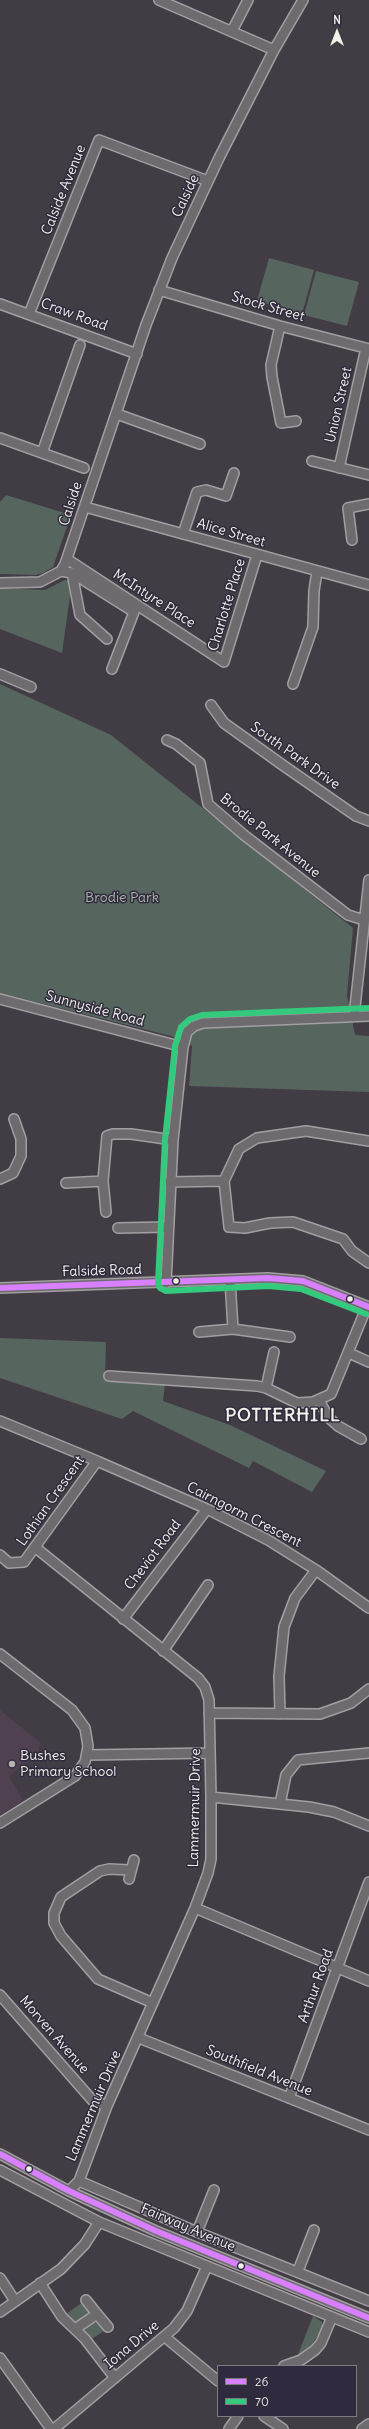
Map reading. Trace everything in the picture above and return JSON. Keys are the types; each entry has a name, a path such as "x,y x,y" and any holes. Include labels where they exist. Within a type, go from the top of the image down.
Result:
{"street":[{"path":"159,0 274,50"},
{"path":"232,31 248,0"},
{"name":"Calside","path":"61,571 67,559 159,290 172,258 274,50 303,0"},
{"name":"Calside Avenue","path":"29,314 99,140 208,182"},
{"name":"Stock Street","path":"159,290 280,326 368,348"},
{"name":"Craw Road","path":"0,304 137,354"},
{"path":"280,326 271,365 272,377 281,423 296,421"},
{"path":"42,453 80,345"},
{"name":"Union Street","path":"339,468 368,348"},
{"path":"117,414 200,444"},
{"path":"0,439 84,468"},
{"path":"312,461 369,475"},
{"path":"183,534 197,492 206,490 226,496 234,474"},
{"path":"352,540 348,508 369,504"},
{"name":"Alice Street","path":"85,507 369,585"},
{"name":"Charlotte Place","path":"224,662 257,555"},
{"name":"McIntyre Place","path":"67,559 224,662"},
{"path":"0,583 40,582 61,571 72,573 134,612 112,669"},
{"path":"293,684 313,627 314,592 317,571"},
{"path":"72,573 80,614 107,639"},
{"path":"0,674 31,687"},
{"name":"South Park Drive","path":"211,704 224,723 356,816 369,821"},
{"name":"Brodie Park Avenue","path":"167,740 176,744 200,763 208,804 244,835 348,915 365,925"},
{"path":"354,1016 369,880"},
{"name":"Sunnyside Road","path":"0,999 183,1047"},
{"path":"166,1283 169,1182 183,1047 187,1032 194,1026 203,1023 369,1016"},
{"path":"0,1179 13,1173 21,1156 21,1139 14,1119"},
{"path":"369,1141 306,1131 257,1138 239,1149 224,1181 230,1227 245,1228 270,1223 293,1222 343,1239 352,1251 369,1263"},
{"path":"106,1212 103,1181 107,1136 113,1134 130,1134 173,1140"},
{"path":"66,1184 103,1181"},
{"path":"169,1182 224,1181"},
{"path":"118,1228 167,1227"},
{"name":"Falside Road","path":"0,1288 268,1278 303,1281 368,1306"},
{"path":"230,1280 233,1329"},
{"path":"109,1376 266,1388 298,1403 313,1402 331,1394 368,1306"},
{"path":"199,1332 233,1329 290,1337"},
{"path":"266,1388 274,1352"},
{"path":"349,1353 369,1362"},
{"path":"319,1400 328,1417 338,1426 361,1439"},
{"name":"Lothian Crescent","path":"0,1421 97,1461 36,1548 24,1562 9,1563 0,1555"},
{"name":"Cairngorm Crescent","path":"97,1461 207,1509 268,1540 316,1570 369,1608"},
{"name":"Cheviot Road","path":"123,1619 207,1509"},
{"name":"Lammermuir Drive","path":"36,1548 201,1682 207,1693 209,1713 211,1859 205,1885 107,2106 79,2181 69,2191"},
{"path":"280,1714 279,1676 284,1627 295,1598 316,1570"},
{"path":"163,1651 208,1585"},
{"path":"0,1654 72,1710 80,1719 88,1736 88,1755 82,1768 75,1776 0,1824"},
{"path":"209,1713 320,1714 351,1703 369,1689"},
{"path":"88,1755 210,1753"},
{"path":"280,1804 286,1775 298,1760 369,1753"},
{"path":"211,1797 309,1807 334,1812 369,1826"},
{"path":"134,1860 130,1875 109,1869 100,1871 61,1897 54,1913 54,1923 61,1936 98,1979 153,2003"},
{"name":"Arthur Road","path":"289,2098 369,1882"},
{"path":"195,1908 369,1981"},
{"name":"Morven Avenue","path":"0,1995 93,2101 107,2106"},
{"name":"Southfield Avenue","path":"138,2038 369,2130"},
{"name":"Fairway Avenue","path":"0,2154 69,2191 156,2231 369,2318"},
{"name":"Fairway Avenue","path":"0,2170 99,2222 369,2332"},
{"path":"79,2181 197,2232 298,2271 369,2301"},
{"path":"197,2232 214,2190"},
{"path":"0,2312 74,2256 91,2236 99,2222"},
{"path":"298,2271 314,2230"},
{"name":"Iona Drive","path":"54,2429 164,2337 187,2310 207,2266"},
{"path":"0,2278 15,2301"},
{"path":"40,2283 62,2317 75,2330 115,2378"},
{"path":"86,2300 108,2327"},
{"path":"75,2330 97,2314"},
{"path":"287,2365 301,2360 315,2350 321,2343 332,2317"},
{"path":"164,2337 217,2380"},
{"path":"0,2358 51,2429"},
{"path":"229,2429 237,2417"},
{"path":"265,2417 283,2429"},
{"path":"362,2429 369,2424"}],"shaded area":[{"name":"Bushes Primary School","path":"0,1710 41,1743 38,1752 9,1777 23,1800 0,1815"}],"green space":[{"path":"269,258 314,270 302,314 257,301"},
{"path":"316,271 359,282 347,326 304,315"},
{"path":"6,495 71,515 53,567 43,573 36,575 0,574 0,502"},
{"path":"65,580 72,582 62,653 0,629 0,588 45,590"},
{"name":"Brodie Park","path":"0,684 111,735 353,928 347,995 355,1035 369,1036 369,1092 189,1086 192,1046 171,1036 0,993"},
{"path":"0,1338 106,1342 105,1379 165,1384 163,1401 230,1425 326,1471 312,1492 253,1461 249,1468 133,1411 122,1419 0,1378"},
{"path":"83,2302 89,2312 88,2316 76,2324 66,2314"},
{"path":"313,2316 322,2322 322,2330 310,2347 297,2357"},
{"path":"90,2323 97,2323 104,2331 90,2340 82,2330"}],"transit line":[{"name":"70","path":"366,1314 301,1289 268,1286 166,1291 160,1288 158,1283 165,1139 175,1046 181,1027 190,1019 202,1015 369,1008"},
{"name":"26","path":"0,1288 268,1278 303,1281 369,1307"},
{"name":"26","path":"0,2154 69,2191 156,2231 369,2318"}],"place":[{"name":"Bushes Primary School","path":"12,1764"}],"district":[{"name":"POTTERHILL","path":"283,1416"}]}
